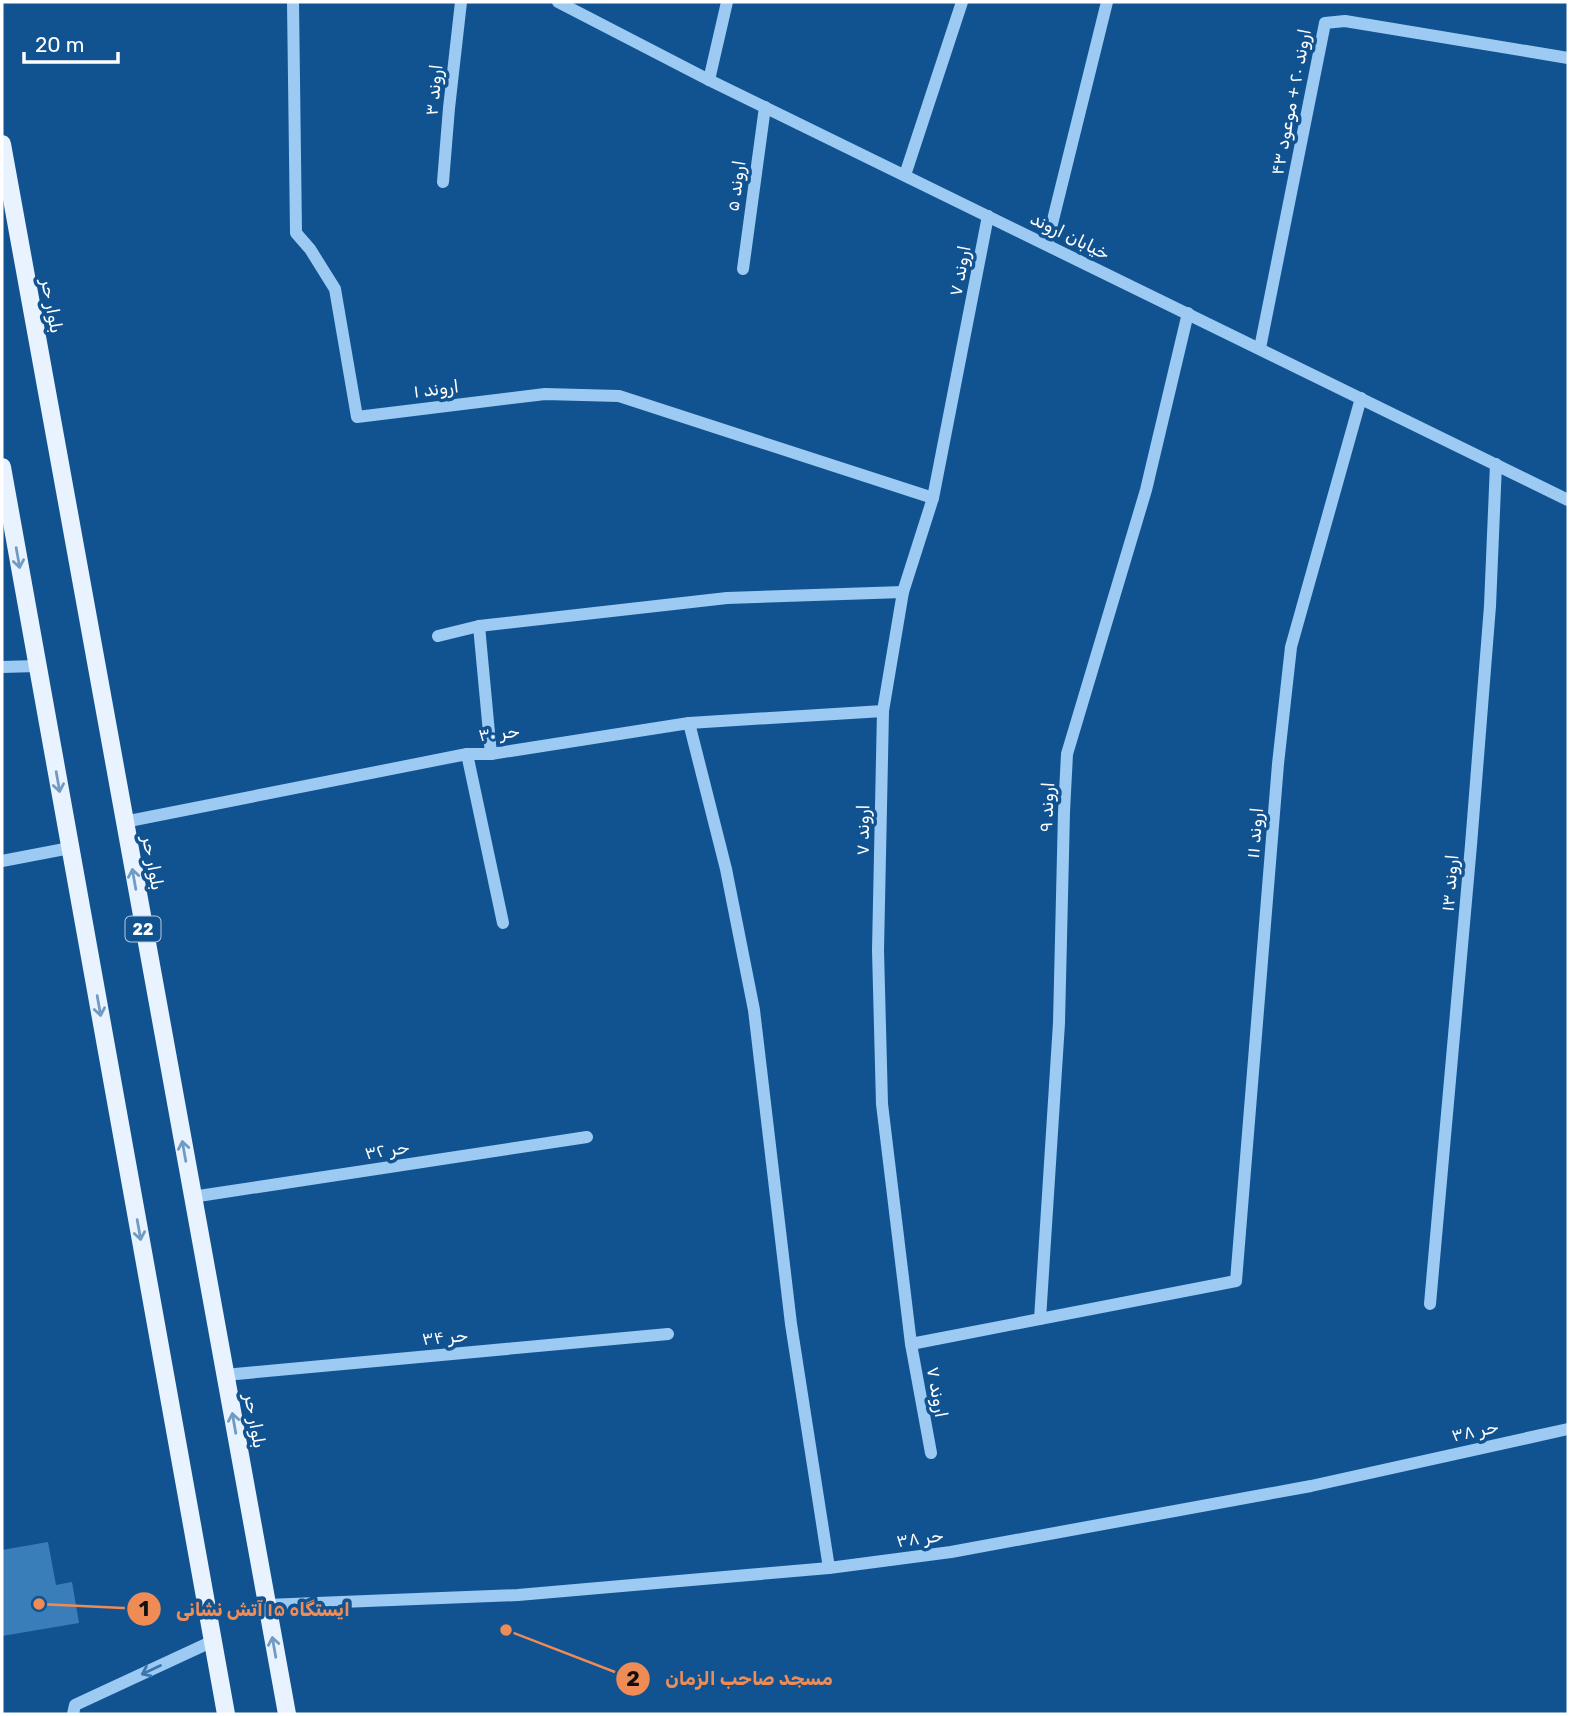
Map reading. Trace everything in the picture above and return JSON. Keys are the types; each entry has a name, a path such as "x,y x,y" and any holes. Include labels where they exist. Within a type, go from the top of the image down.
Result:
{"main road":[{"name":"بلوار حر","path":"2,144 287,1714"},
{"path":"2,467 226,1714"}],"street":[{"name":"اروند ۱","path":"293,2 296,233 335,289 356,417 545,394 619,396 933,498"},
{"name":"اروند ۳","path":"443,182 461,2"},
{"name":"خیابان اروند","path":"558,2 709,80 1568,500"},
{"path":"709,80 727,2"},
{"path":"905,175 962,2"},
{"path":"1046,244 1107,2"},
{"name":"اروند ۲۰ + موعود ۴۳","path":"1260,348 1325,23 1345,21 1568,58"},
{"name":"اروند ۵","path":"743,269 765,107"},
{"name":"اروند ۷","path":"931,1453 911,1344 882,1104 878,950 883,711 904,592 933,498 988,216"},
{"name":"اروند ۹","path":"1040,1319 1059,1023 1067,754 1146,490 1188,313"},
{"name":"اروند ۱۱","path":"1040,1319 1236,1280 1277,777 1291,647 1361,398"},
{"name":"اروند ۱۳","path":"1430,1304 1490,606 1496,464"},
{"path":"438,636 479,626 727,598 904,592"},
{"path":"479,626 491,754"},
{"path":"2,667 37,666"},
{"name":"حر ۳۰","path":"124,822 467,754 491,754 689,723 883,711"},
{"path":"689,723 726,869 754,1010 791,1324 829,1568"},
{"path":"467,754 503,923"},
{"path":"2,861 70,848"},
{"name":"حر ۳۲","path":"192,1197 587,1137"},
{"path":"911,1344 1040,1319"},
{"name":"حر ۳۴","path":"225,1375 668,1334"},
{"name":"حر ۳۸","path":"267,1605 519,1595 829,1568 951,1552 1311,1486 1568,1429"},
{"path":"74,1714 75,1705 213,1642"}],"building":[{"path":"48,1542 56,1585 72,1582 79,1623 2,1636 2,1550"}],"place":[{"name":"ایستگاه ۱۵ آتش نشانی","path":"39,1604"},
{"name":"مسجد صاحب الزمان","path":"506,1630"}]}
